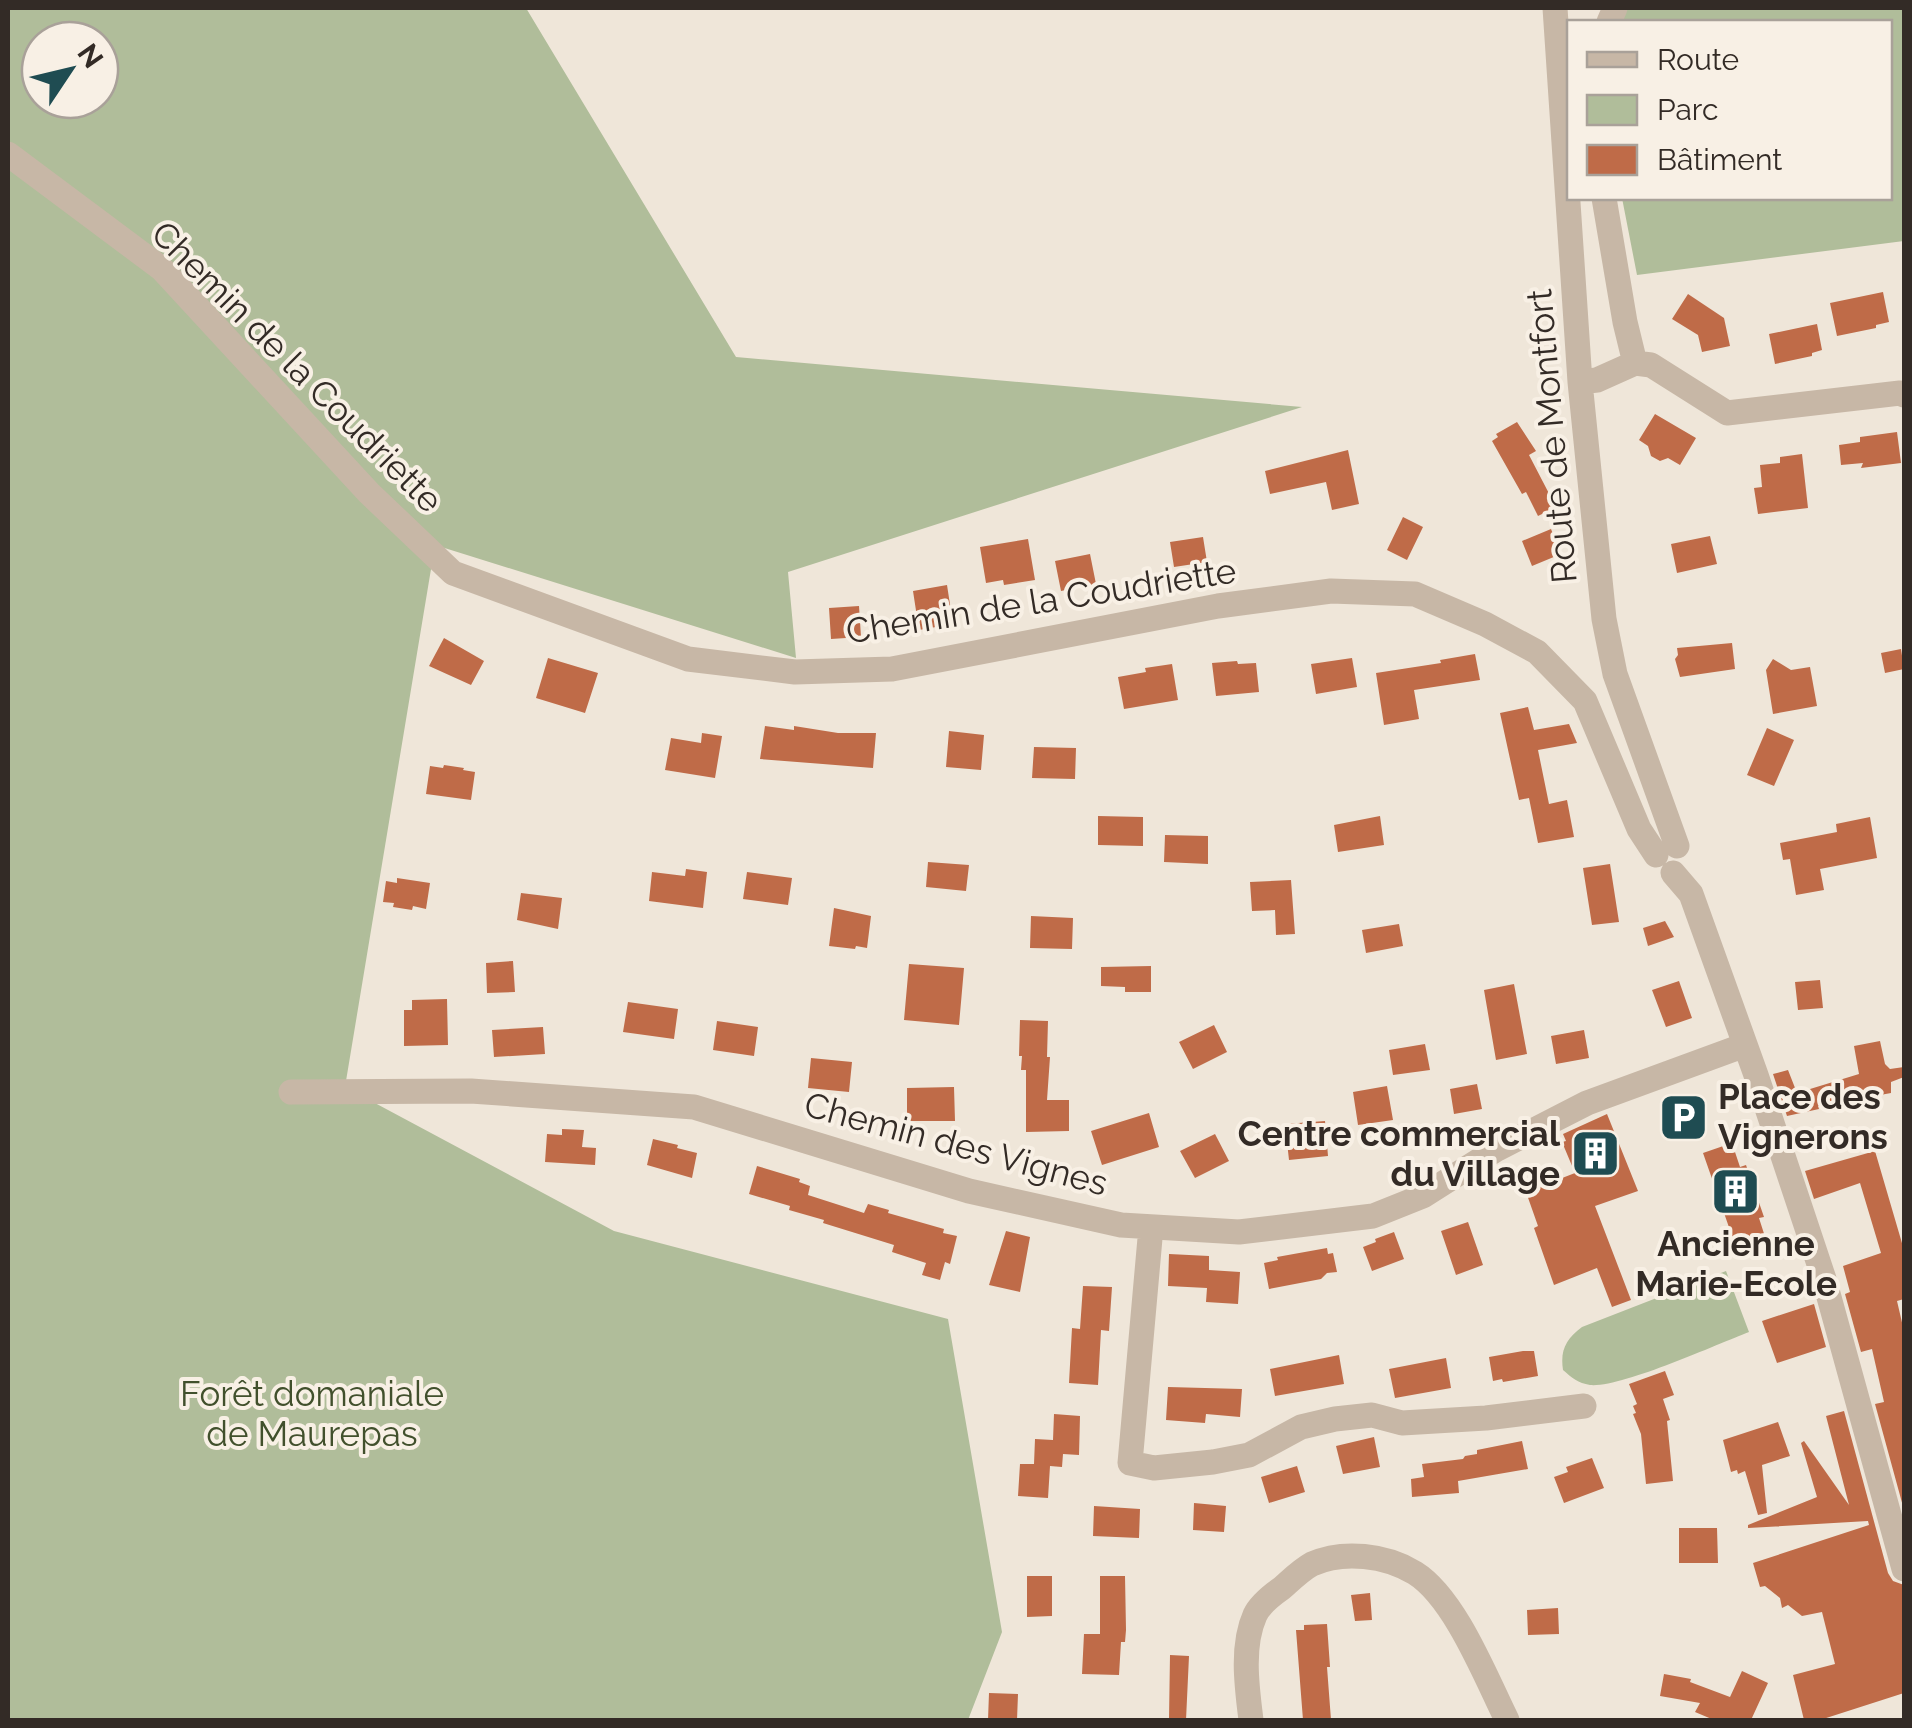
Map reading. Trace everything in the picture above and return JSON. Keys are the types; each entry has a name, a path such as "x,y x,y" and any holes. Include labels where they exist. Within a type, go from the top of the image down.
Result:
{"street":[{"name":"Route de Montfort","path":"1555,8 1567,188"},
{"name":"Chemin de la Coudriette","path":"8,154 162,269 369,493 453,574 688,660 794,672 892,669 1218,606 1331,590 1415,594 1537,652 1584,701 1638,829 1669,859"},
{"name":"Route de Montfort","path":"1568,200 1580,382 1604,619 1616,674 1669,859 1691,894 1824,1279 1904,1569"},
{"path":"1604,200 1636,363"},
{"path":"1580,382 1597,380 1636,363 1652,365 1727,414 1900,393 1904,396"},
{"name":"Chemin des Vignes","path":"292,1092 470,1090 694,1107 969,1192 1121,1225 1239,1232 1374,1216 1422,1196 1509,1142 1587,1103 1745,1045"},
{"path":"1151,1227 1130,1463 1154,1468 1250,1455 1301,1427 1335,1419 1372,1415 1402,1423 1584,1406"},
{"path":"1252,1720 1245,1676 1255,1614 1269,1597 1312,1565 1336,1558 1377,1556 1416,1574 1451,1609 1507,1720"}],"green space":[{"name":"Forêt domaniale de Maurepas","path":"8,8 526,8 736,357 1302,407 788,572 796,658 435,545 345,1087 614,1231 948,1319 1002,1632 968,1720 8,1720"},
{"path":"1623,8 1904,8 1904,241 1637,275 1622,200 1892,200 1892,20 1611,20"},
{"path":"1726,1271 1749,1332 1645,1373 1604,1384 1582,1383 1563,1370 1565,1346 1582,1327"}],"building":[{"path":"1883,292 1889,322 1837,336 1830,303"},
{"path":"1688,294 1724,318 1730,346 1702,352 1698,335 1672,319"},
{"path":"1817,324 1822,350 1775,364 1769,334"},
{"path":"1655,414 1696,438 1680,465 1668,458 1660,461 1651,456 1648,446 1639,440"},
{"path":"1517,422 1536,451 1529,455 1556,507 1538,516 1492,441 1498,437 1496,434"},
{"path":"1897,432 1901,463 1861,468 1863,463 1841,465 1839,445 1860,442 1860,437"},
{"path":"1348,450 1359,504 1332,510 1326,482 1270,494 1265,471"},
{"path":"1802,454 1808,508 1758,514 1754,488 1762,487 1760,465 1780,463 1780,457"},
{"path":"1403,517 1423,527 1407,560 1387,550"},
{"path":"1551,529 1561,554 1532,566 1522,541"},
{"path":"1710,536 1717,564 1677,573 1671,544"},
{"path":"1203,537 1207,562 1174,567 1170,542"},
{"path":"1028,539 1035,580 1004,585 1003,580 986,583 980,547"},
{"path":"1090,554 1096,584 1061,591 1055,561"},
{"path":"947,585 953,624 919,630 913,591"},
{"path":"859,606 861,637 831,639 829,608"},
{"path":"444,638 484,661 471,685 429,666"},
{"path":"1732,643 1735,669 1680,677 1675,659 1677,648"},
{"path":"1901,649 1904,669 1885,673 1881,653"},
{"path":"1475,654 1480,680 1414,690 1419,719 1384,725 1376,673"},
{"path":"548,658 598,673 585,713 536,698"},
{"path":"1352,658 1357,687 1316,694 1311,664"},
{"path":"1773,659 1791,670 1810,667 1817,706 1773,714 1766,670"},
{"path":"1212,663 1256,663 1259,692 1216,696"},
{"path":"1172,664 1178,700 1124,709 1118,677"},
{"path":"1528,707 1534,730 1569,724 1577,743 1538,750 1549,804 1567,800 1574,837 1538,843 1529,798 1519,800 1500,713"},
{"path":"765,726 876,733 873,768 760,759"},
{"path":"1767,728 1794,740 1774,786 1747,775"},
{"path":"949,731 984,735 981,770 946,767"},
{"path":"702,733 722,736 715,778 665,770 671,738 701,743"},
{"path":"1034,747 1076,748 1075,779 1032,778"},
{"path":"430,766 475,772 471,800 426,794"},
{"path":"1098,816 1143,817 1143,846 1098,845"},
{"path":"1380,816 1384,845 1338,852 1334,825"},
{"path":"1870,817 1877,858 1820,869 1824,890 1796,895 1790,859 1783,860 1780,843 1837,832 1836,824"},
{"path":"1165,835 1208,836 1208,864 1164,862"},
{"path":"928,862 969,865 966,891 926,887"},
{"path":"1610,864 1619,922 1592,925 1583,868"},
{"path":"686,869 707,872 703,908 649,901 652,872 685,876"},
{"path":"747,872 792,878 788,905 743,899"},
{"path":"397,878 430,883 426,909 393,907 394,903 383,902 386,881 397,883"},
{"path":"1291,880 1295,934 1276,935 1275,910 1252,911 1250,882"},
{"path":"521,893 562,898 558,929 517,920"},
{"path":"834,908 871,916 867,948 829,946"},
{"path":"1031,916 1073,918 1072,949 1030,948"},
{"path":"1665,921 1674,937 1648,946 1643,928"},
{"path":"1399,924 1403,946 1366,953 1362,930"},
{"path":"513,961 515,992 487,993 486,963"},
{"path":"909,964 964,968 959,1025 904,1020"},
{"path":"1151,966 1151,992 1125,992 1125,987 1101,986 1101,967"},
{"path":"1820,980 1823,1008 1798,1010 1795,982"},
{"path":"1679,981 1692,1018 1666,1027 1652,990"},
{"path":"1514,984 1527,1054 1496,1060 1484,990"},
{"path":"447,999 448,1045 404,1046 404,1010 412,1010 412,1000"},
{"path":"628,1002 678,1009 674,1039 623,1032"},
{"path":"1020,1020 1048,1021 1047,1100 1069,1100 1069,1131 1026,1132 1026,1070 1021,1070 1019,1056"},
{"path":"717,1021 758,1027 754,1056 713,1050"},
{"path":"1214,1025 1227,1052 1193,1069 1179,1042"},
{"path":"543,1027 545,1054 494,1057 492,1030"},
{"path":"1584,1030 1589,1058 1556,1064 1551,1036"},
{"path":"1880,1041 1885,1064 1890,1069 1904,1067 1904,1077 1891,1082 1891,1093 1864,1098 1863,1091 1818,1106 1819,1109 1787,1116 1773,1074 1788,1070 1797,1093 1859,1074 1854,1046"},
{"path":"1425,1044 1430,1070 1393,1075 1389,1050"},
{"path":"811,1058 852,1062 849,1092 808,1088"},
{"path":"1477,1084 1482,1109 1454,1114 1450,1089"},
{"path":"1387,1086 1393,1120 1358,1125 1353,1092"},
{"path":"954,1087 955,1121 907,1121 907,1088"},
{"path":"1149,1113 1159,1147 1102,1165 1091,1131"},
{"path":"1607,1114 1638,1191 1595,1206 1631,1300 1612,1307 1597,1268 1554,1285 1526,1192 1575,1173 1562,1142 1566,1141 1563,1134"},
{"path":"1325,1121 1328,1156 1289,1160 1285,1124"},
{"path":"562,1129 584,1130 582,1147 596,1148 595,1165 545,1162 547,1134 562,1135"},
{"path":"1215,1134 1229,1161 1195,1178 1180,1151"},
{"path":"653,1139 697,1153 692,1178 647,1165"},
{"name":"Ancienne Marie-Ecole","path":"1732,1143 1740,1167 1746,1165 1764,1217 1759,1218 1767,1243 1738,1253 1703,1153"},
{"path":"1875,1151 1904,1250 1904,1299 1897,1301 1904,1331 1904,1510 1875,1404 1884,1402 1872,1349 1861,1352 1845,1294 1850,1292 1843,1266 1881,1253 1860,1183 1814,1199 1805,1171"},
{"path":"757,1166 800,1179 799,1182 810,1186 808,1195 864,1213 868,1204 944,1229 943,1233 957,1236 950,1264 945,1262 940,1280 922,1275 926,1263 892,1252 894,1245 749,1194"},
{"path":"1468,1222 1483,1265 1456,1275 1441,1231"},
{"path":"1006,1231 1030,1237 1020,1292 989,1285"},
{"path":"1394,1232 1404,1259 1372,1271 1363,1247"},
{"path":"1327,1248 1328,1254 1333,1253 1337,1272 1269,1289 1264,1263"},
{"path":"1169,1254 1209,1256 1209,1270 1240,1272 1238,1304 1206,1302 1207,1288 1168,1286"},
{"path":"1083,1286 1112,1287 1109,1331 1101,1330 1098,1385 1069,1383 1072,1328 1080,1329"},
{"path":"1814,1304 1826,1347 1777,1363 1762,1321"},
{"path":"1534,1351 1538,1376 1493,1381 1489,1357"},
{"path":"1339,1355 1344,1384 1275,1396 1270,1369"},
{"path":"1446,1358 1451,1388 1395,1398 1389,1369"},
{"path":"1665,1371 1674,1395 1663,1399 1670,1420 1667,1421 1673,1481 1646,1484 1641,1434 1633,1414 1637,1404 1629,1384"},
{"path":"1168,1387 1242,1389 1240,1417 1206,1414 1205,1423 1166,1420"},
{"path":"1844,1411 1888,1573 1893,1581 1904,1585 1904,1693 1820,1720 1804,1720 1793,1675 1835,1664 1822,1612 1802,1616 1788,1605 1782,1608 1780,1598 1765,1586 1760,1587 1753,1563 1869,1525 1868,1521 1748,1525 1817,1497 1801,1443 1804,1441 1849,1505 1826,1416"},
{"path":"1054,1414 1080,1416 1079,1455 1063,1454 1062,1467 1050,1466 1048,1498 1018,1496 1020,1464 1034,1464 1035,1439 1053,1440"},
{"path":"1778,1422 1790,1456 1762,1465 1767,1513 1758,1515 1745,1471 1731,1472 1723,1440"},
{"path":"1374,1437 1380,1467 1343,1474 1336,1446"},
{"path":"1522,1441 1528,1469 1458,1481 1459,1493 1412,1497 1411,1479 1424,1477 1422,1464 1463,1459 1477,1454 1477,1450"},
{"path":"1592,1458 1604,1488 1564,1503 1554,1477 1568,1472 1566,1467"},
{"path":"1297,1466 1305,1492 1269,1503 1261,1477"},
{"path":"1194,1503 1226,1506 1224,1532 1193,1530"},
{"path":"1094,1506 1140,1509 1139,1538 1093,1536"},
{"path":"1679,1528 1717,1528 1718,1563 1679,1563"},
{"path":"1027,1576 1052,1576 1052,1616 1027,1617"},
{"path":"1100,1576 1125,1576 1126,1630 1125,1642 1121,1642 1119,1675 1082,1674 1084,1634 1100,1634"},
{"path":"1370,1593 1372,1620 1355,1621 1351,1595"},
{"path":"1558,1608 1559,1634 1528,1635 1527,1610"},
{"path":"1327,1624 1331,1720 1303,1720 1296,1630 1304,1630 1304,1625"},
{"path":"1170,1655 1189,1656 1186,1720 1169,1720"},
{"path":"1742,1671 1768,1683 1751,1720 1714,1720 1695,1712 1700,1703 1660,1696 1664,1674 1691,1679 1690,1682 1730,1697"},
{"path":"989,1693 1018,1694 1017,1720 988,1720"}],"place":[{"name":"Place des Vignerons","path":"1683,1117"},
{"name":"Centre commercial du Village","path":"1595,1154"},
{"name":"Ancienne Marie-Ecole","path":"1736,1192"}]}
